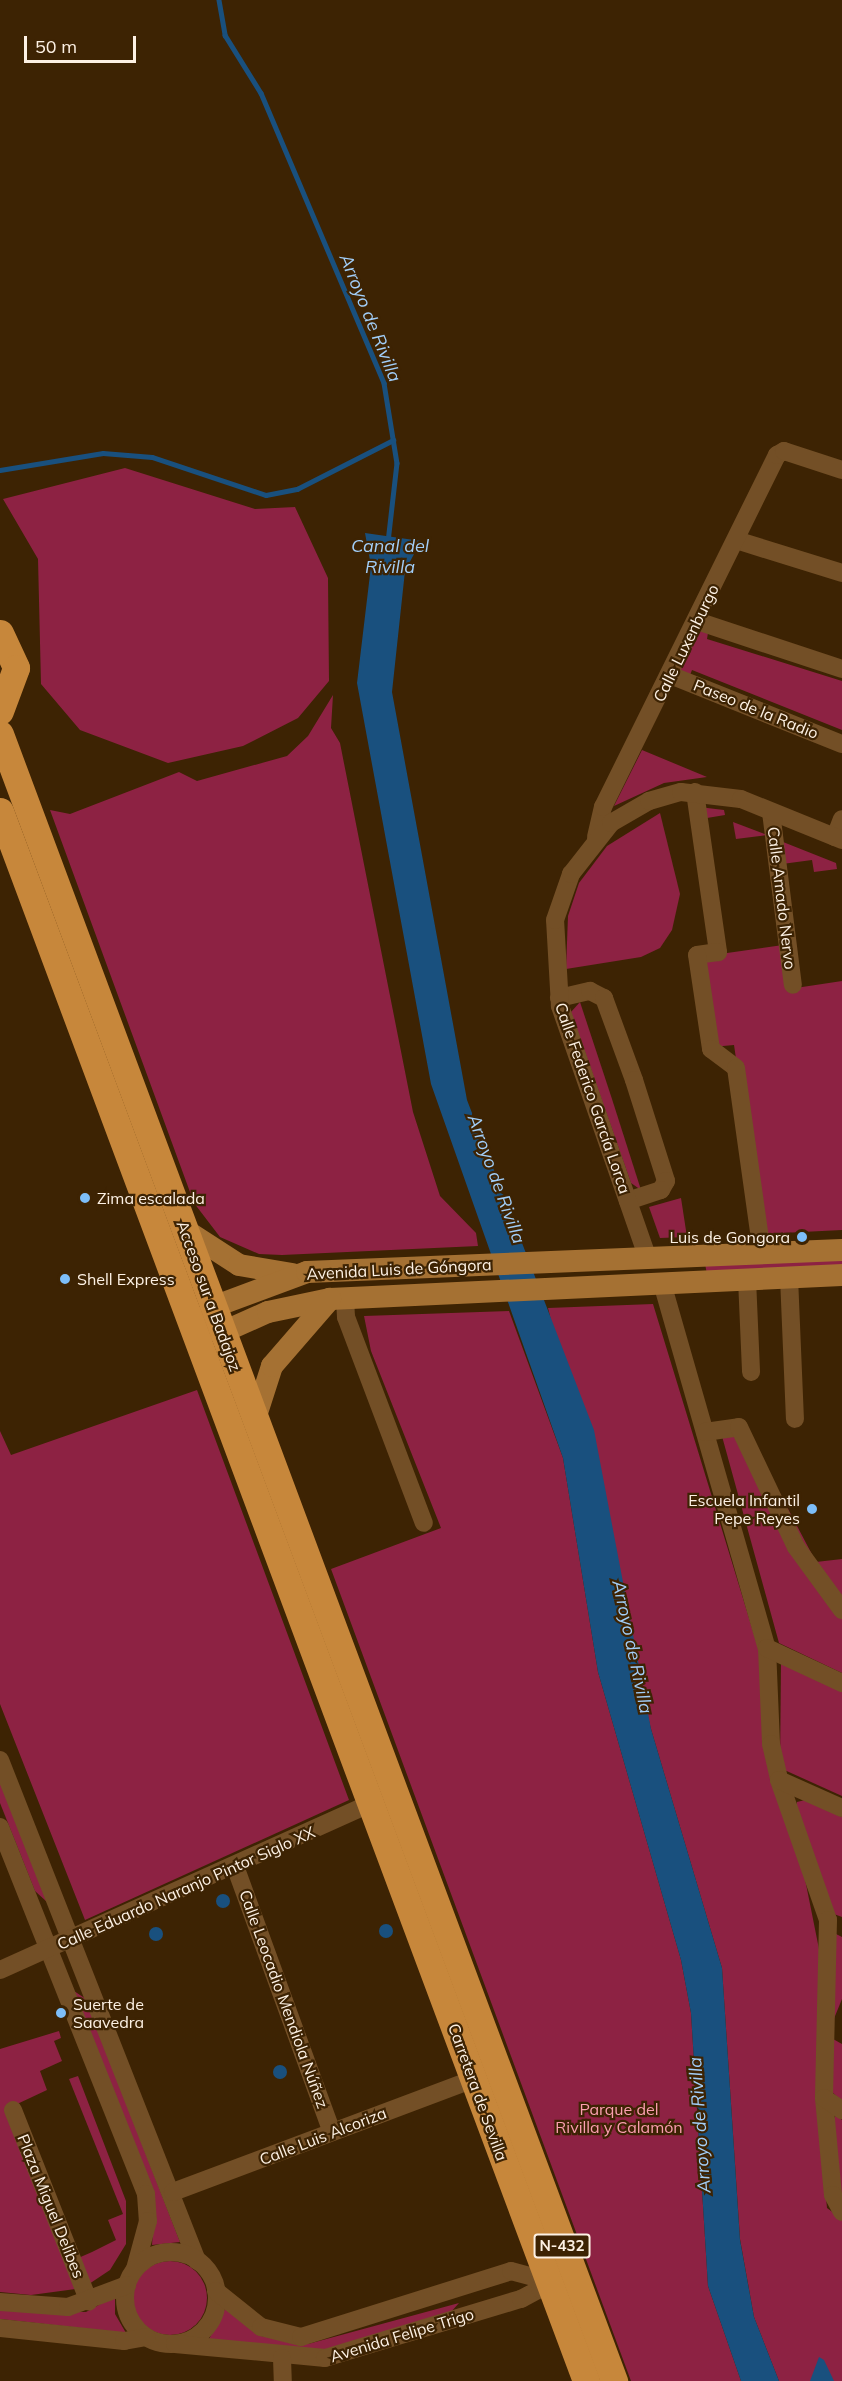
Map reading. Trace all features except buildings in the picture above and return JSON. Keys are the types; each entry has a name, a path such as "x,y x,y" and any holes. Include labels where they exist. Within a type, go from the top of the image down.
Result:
{"highway":[{"path":"0,633 16,668 0,711"},
{"name":"Acceso sur a Badajoz","path":"0,734 185,1230 206,1325 255,1419 394,1791"},
{"name":"Acceso sur a Badajoz","path":"0,811 206,1325 370,1804"},
{"name":"Carretera de Sevilla","path":"394,1791 532,2170 591,2321"},
{"name":"Carretera de Sevilla","path":"370,1804 586,2381"},
{"name":"N-432","path":"591,2321 614,2381"}],"main road":[{"path":"185,1230 239,1265 300,1274"},
{"name":"Avenida Luis de Góngora","path":"206,1325 300,1274 481,1263 842,1250"},
{"name":"Avenida Luis de Góngora","path":"206,1325 337,1299 842,1275"},
{"path":"255,1419 278,1357 337,1299"}],"street":[{"name":"Calle Luxenburgo","path":"596,839 603,807 697,621 777,454 784,451 842,470"},
{"path":"736,540 842,573"},
{"path":"697,621 842,669"},
{"name":"Paseo de la Radio","path":"670,675 842,744"},
{"path":"596,839 633,809 667,795 695,792 741,799 838,838 842,819"},
{"path":"695,792 718,952 697,955 711,1049 736,1068 762,1253"},
{"name":"Calle Amado Nervo","path":"771,812 793,985"},
{"name":"Calle Federico García Lorca","path":"596,839 571,874 555,920 559,998 647,1256"},
{"path":"559,998 590,991 607,1001 642,1102 666,1180 660,1190 628,1201"},
{"path":"789,1277 795,1419"},
{"path":"747,1279 751,1372"},
{"path":"662,1282 767,1647 771,1744 779,1780 835,1923 834,2032 824,2098 833,2195 842,2212"},
{"path":"337,1299 346,1317 424,1523"},
{"path":"705,1432 739,1427 796,1547 842,1610"},
{"path":"767,1647 842,1683"},
{"path":"2,1766 146,2194 148,2221 131,2277 129,2316 147,2337"},
{"path":"779,1780 842,1808"},
{"name":"Calle Eduardo Naranjo Pintor Siglo XX","path":"0,1970 61,1945 370,1804"},
{"path":"0,1827 29,1899 95,1998 197,2261 216,2291 207,2326 175,2344 147,2337 124,2341 0,2328"},
{"name":"Calle Leocadio Mendiola Núñez","path":"235,1866 332,2132"},
{"name":"Calle Luis Alcoriza","path":"172,2192 473,2079"},
{"path":"824,2098 842,2110"},
{"name":"Plaza Miguel Delibes","path":"13,2110 89,2302"},
{"path":"532,2170 554,2248 547,2278 591,2321"},
{"path":"512,2271 533,2239"},
{"path":"0,2302 52,2308 89,2302 131,2277 163,2253 197,2261"},
{"name":"Avenida Felipe Trigo","path":"216,2291 261,2327 310,2337 512,2271 547,2278"},
{"name":"Avenida Felipe Trigo","path":"175,2344 282,2358 325,2358 521,2299 547,2278"},
{"name":"Avenida Felipe Trigo","path":"521,2299 558,2307"},
{"path":"282,2358 283,2381"}],"green space":[{"path":"125,468 255,509 295,507 328,578 329,681 298,718 243,746 168,763 80,730 41,684 38,559 3,499"},
{"path":"697,630 708,633 707,639 842,681 842,730 692,670 690,675 679,671"},
{"path":"333,695 331,728 340,743 413,1112 440,1196 476,1233 478,1246 282,1255 259,1254 220,1237 194,1203 50,810 70,814 179,772 197,781 287,756 308,736"},
{"path":"642,750 707,777 664,783 614,806"},
{"path":"699,807 724,810 725,815 701,819"},
{"path":"660,813 680,894 672,930 660,948 641,957 566,969 568,916 579,883 607,846"},
{"path":"733,822 767,835 736,839"},
{"path":"778,840 836,863 837,869 814,872 812,860 782,864"},
{"path":"783,945 789,989 842,981 842,1230 762,1234 734,1045 712,1047 699,957"},
{"path":"580,1002 641,1190 631,1183 571,1012"},
{"path":"681,1198 687,1237 660,1238 649,1207"},
{"path":"842,1257 842,1268 707,1274 705,1264"},
{"name":"Parque del Rivilla y Calamón","path":"653,1304 760,1654 821,1959 819,2122 827,2208 842,2219 842,2381 779,2381 754,2317 740,2239 722,1968 651,1729 548,1308"},
{"name":"Parque del Rivilla y Calamón","path":"509,1311 563,1458 598,1672 681,1960 691,2013 708,2286 741,2381 631,2381 331,1569 441,1528 371,1351 364,1316"},
{"path":"197,1390 349,1800 85,1920 0,1704 0,1431 11,1455"},
{"path":"720,1429 746,1429 816,1562 842,1559 842,1673 779,1643"},
{"path":"781,1663 842,1691 842,1796 780,1768"},
{"path":"0,1780 47,1902 35,1891 0,1803"},
{"path":"805,1800 842,1817 842,1917 831,1913 796,1811 797,1802"},
{"path":"836,1934 842,1937 842,1999 833,2021"},
{"path":"74,1991 86,1999 180,2242 152,2245 155,2201"},
{"path":"59,2031 61,2038 54,2041 62,2061 40,2071 47,2090 15,2105 76,2259 92,2252 116,2240 108,2220 123,2214 69,2079 78,2076 126,2201 126,2244 110,2270 83,2288 31,2295 0,2292 0,2049"},
{"path":"833,2039 842,2044 842,2101 832,2092"},
{"path":"836,2115 842,2120 842,2203 834,2119"},
{"path":"170,2261 191,2267 201,2277 207,2298 201,2319 191,2329 170,2335 149,2329 139,2319 133,2298 139,2277 149,2267"},
{"path":"115,2296 115,2314 126,2333 0,2319 0,2310 86,2312"},
{"path":"459,2303 450,2313 333,2350 208,2341 226,2307 261,2336 308,2344"}],"water":[{"name":"Canal del Rivilla","path":"365,533 421,541 405,571 392,692 467,1100 594,1430 651,1729 722,1968 740,2240 754,2317 779,2381 741,2381 708,2286 691,2013 681,1960 598,1672 563,1458 431,1084 357,683 371,566"},
{"path":"223,1894 228,1896 230,1901 228,1906 223,1908 218,1906 216,1901 218,1896"},
{"path":"386,1924 391,1926 393,1931 391,1936 386,1938 381,1936 379,1931 381,1926"},
{"path":"153,1927 159,1927 163,1934 159,1941 153,1941 149,1937 149,1931"},
{"path":"280,2065 285,2067 287,2072 285,2077 280,2079 275,2077 273,2072 275,2067"},
{"path":"819,2357 824,2360 834,2381 810,2381"}],"waterway":[{"name":"Arroyo de Rivilla","path":"219,0 225,35 261,93 384,383 397,463 388,542"},
{"path":"0,470 103,453 152,457 266,495 297,489 393,440"}],"place":[{"name":"Zima escalada","path":"85,1198"},
{"name":"Luis de Gongora","path":"802,1237"},
{"name":"Shell Express","path":"65,1279"},
{"name":"Escuela Infantil Pepe Reyes","path":"812,1509"},
{"name":"Suerte de Saavedra","path":"61,2013"}]}
